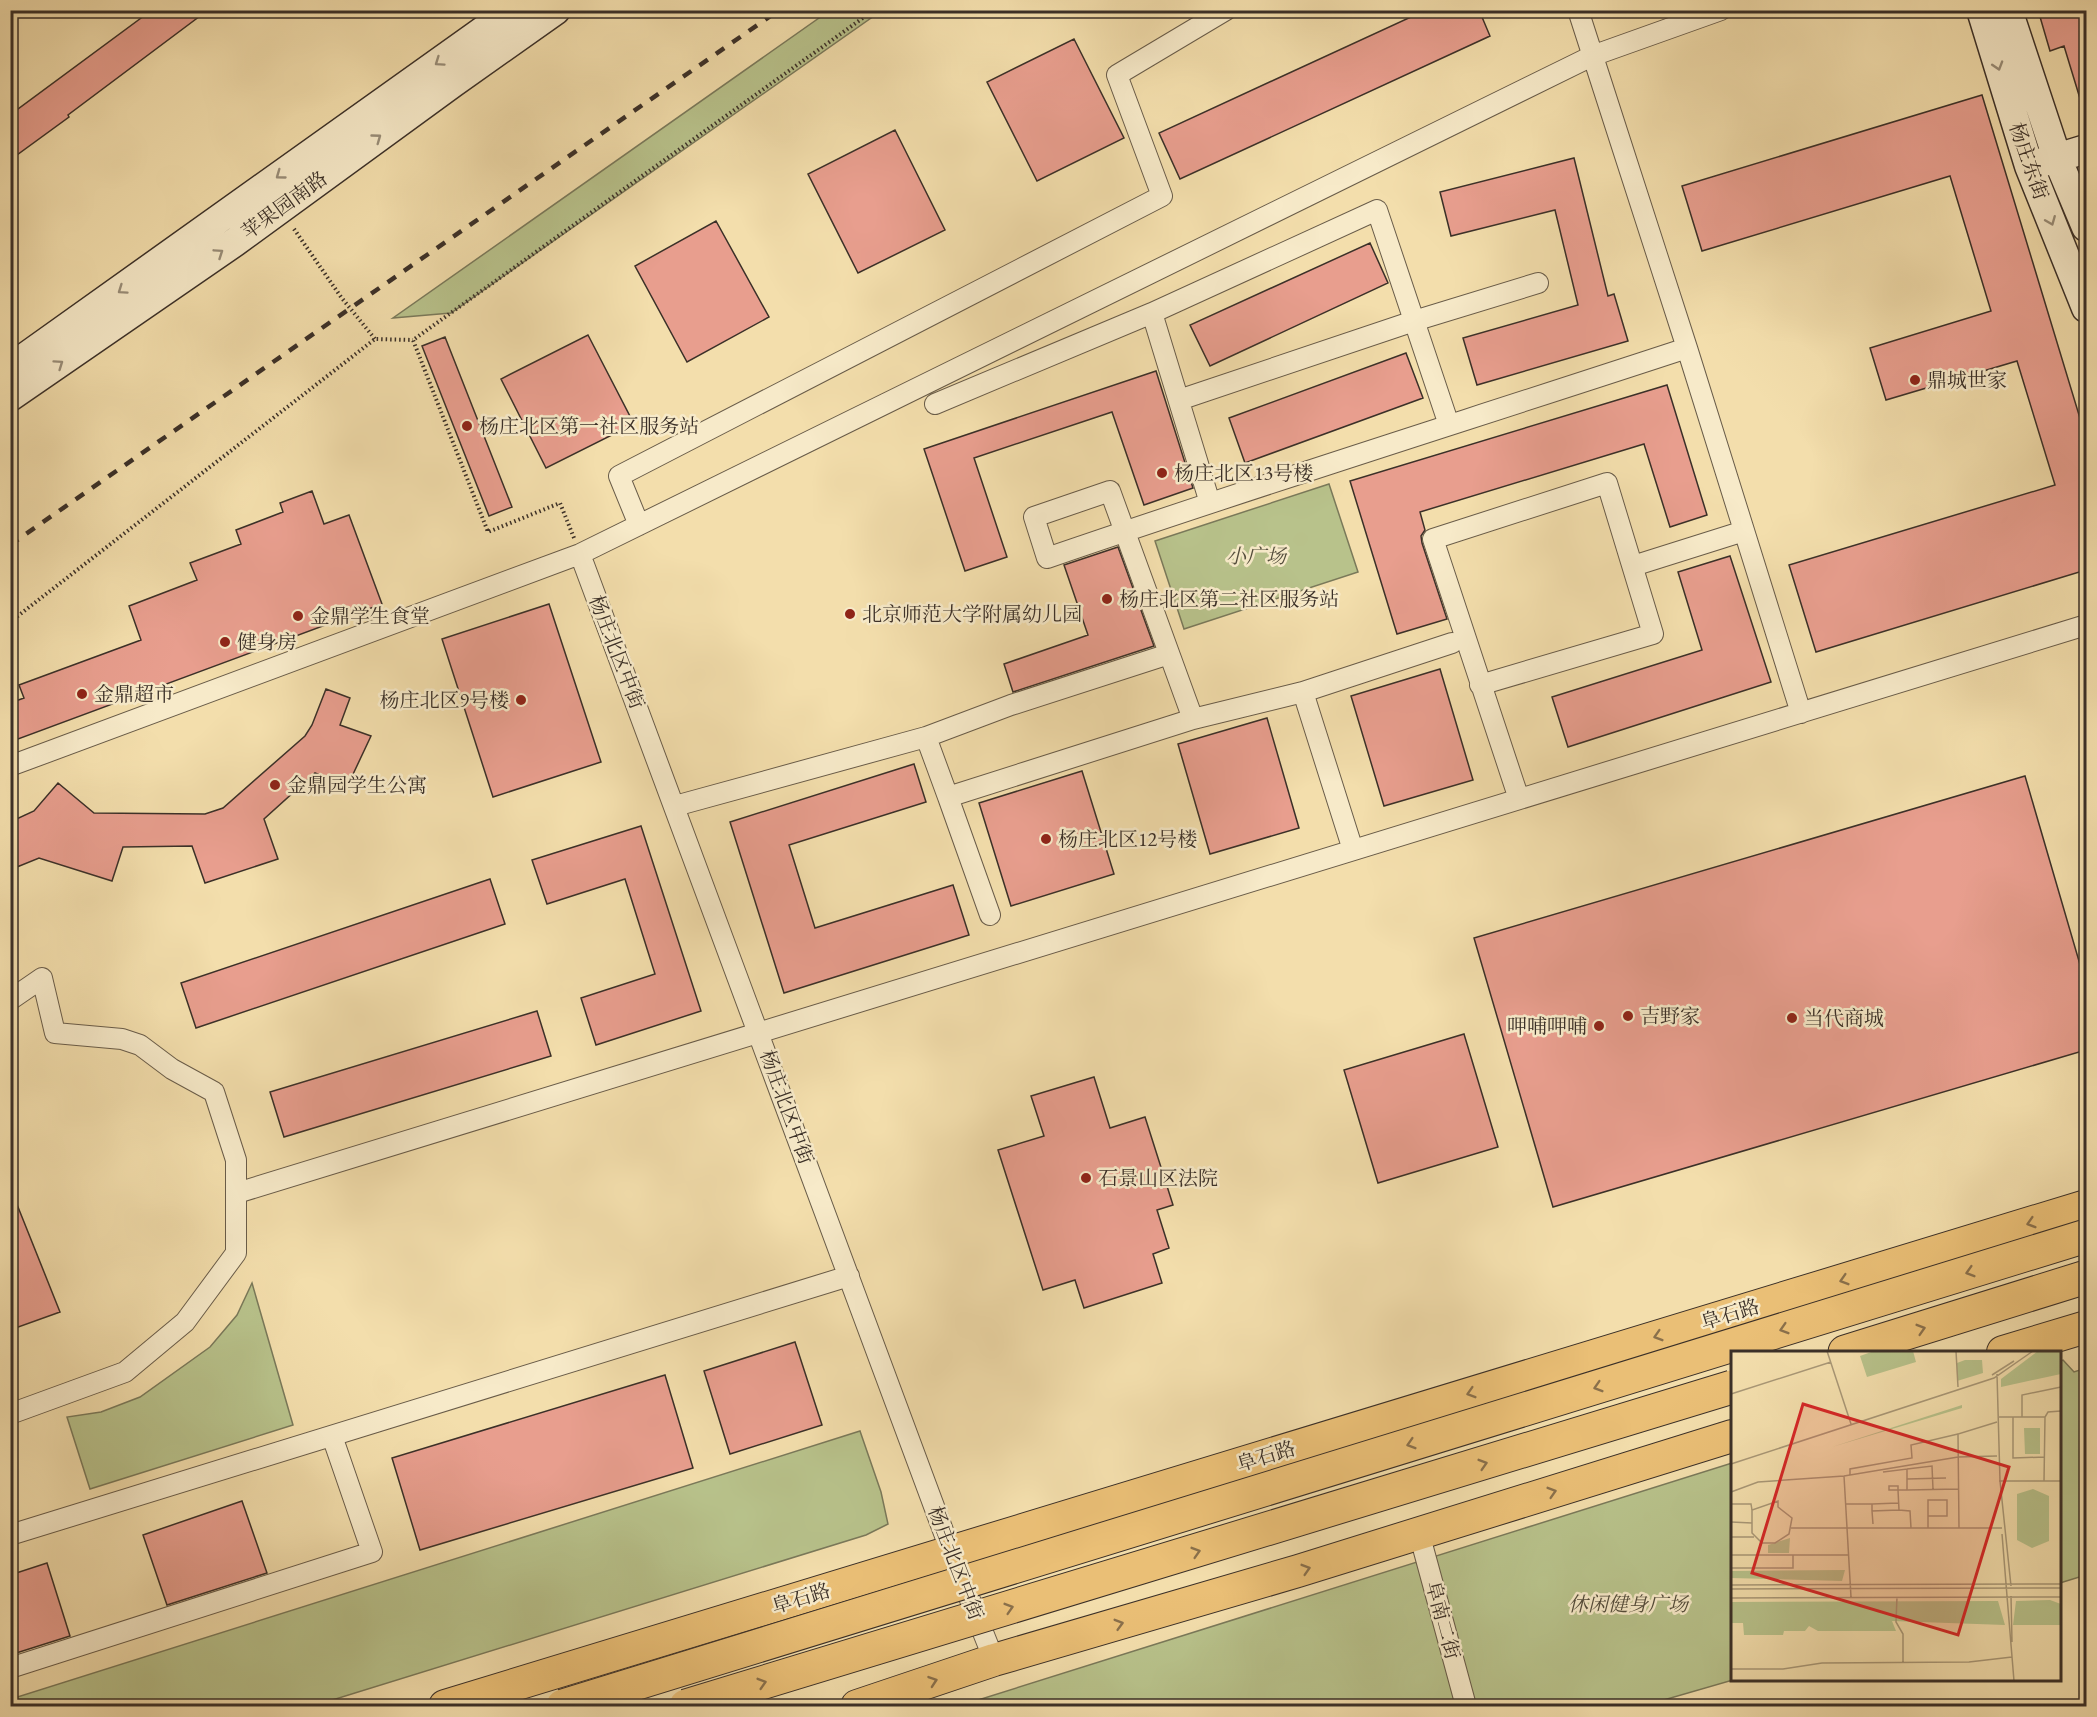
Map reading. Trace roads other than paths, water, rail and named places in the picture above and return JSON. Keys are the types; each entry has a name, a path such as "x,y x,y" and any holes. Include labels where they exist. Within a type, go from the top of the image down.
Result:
{"highway":[{"name":"阜石路","path":"562,1707 2086,1236"},
{"path":"1851,1351 2086,1278"},
{"path":"686,1707 1731,1387"}],"main road":[{"name":"苹果园南路","path":"10,369 512,10"},
{"name":"苹果园南路","path":"10,397 235,242 280,208 487,29 556,10"},
{"name":"杨庄东街","path":"1981,10 2029,166 2086,308"},
{"name":"杨庄东街","path":"2008,10 2057,158 2086,227"},
{"path":"2029,166 2086,149"},
{"name":"阜石路","path":"445,1707 2086,1206"},
{"path":"2009,1351 2086,1327"},
{"path":"857,1707 994,1660 1419,1533 1731,1436"}],"street":[{"path":"639,525 619,476 1162,196 1117,75 1226,10"},
{"path":"1578,10 1801,713"},
{"path":"10,766 580,554 1592,56 1721,10"},
{"path":"935,404 1152,313 1377,210 1449,426"},
{"path":"1179,400 1414,321 1538,283"},
{"path":"1152,313 1210,503"},
{"path":"1192,719 1125,531 1110,491 1034,517 1047,558 1125,531 1210,503 1687,348"},
{"path":"1480,685 1653,633 1607,483 1433,540 1480,685 1519,799"},
{"path":"1633,566 1744,531"},
{"name":"杨庄北区中街","path":"580,554 951,1552 994,1660"},
{"path":"237,1193 2086,625"},
{"path":"948,797 1192,719 1303,692 1452,643"},
{"path":"675,807 926,737 1011,705 1169,654"},
{"path":"1303,692 1353,850"},
{"path":"926,737 990,915"},
{"path":"10,1000 42,978 55,1033 122,1039 140,1045 172,1069 214,1092 236,1160 237,1193 236,1252 185,1322 125,1372 10,1414"},
{"path":"10,1535 849,1276"},
{"path":"10,1668 372,1552 332,1436"},
{"name":"阜南二街","path":"1419,1533 1466,1707"}],"railway":[{"path":"10,545 779,10"}],"place":[{"name":"鼎城世家","path":"1915,380"},
{"name":"杨庄北区第一社区服务站","path":"467,426"},
{"name":"杨庄北区13号楼","path":"1162,473"},
{"name":"杨庄北区第二社区服务站","path":"1107,599"},
{"name":"北京师范大学附属幼儿园","path":"850,614"},
{"name":"金鼎学生食堂","path":"298,616"},
{"name":"健身房","path":"225,642"},
{"name":"金鼎超市","path":"82,694"},
{"name":"杨庄北区9号楼","path":"521,700"},
{"name":"金鼎园学生公寓","path":"275,785"},
{"name":"杨庄北区12号楼","path":"1046,839"},
{"name":"吉野家","path":"1628,1016"},
{"name":"当代商城","path":"1792,1018"},
{"name":"呷哺呷哺","path":"1599,1026"},
{"name":"石景山区法院","path":"1086,1178"}],"park label":[{"name":"小广场","path":"1256,556"},
{"name":"休闲健身广场","path":"1628,1604"}]}
